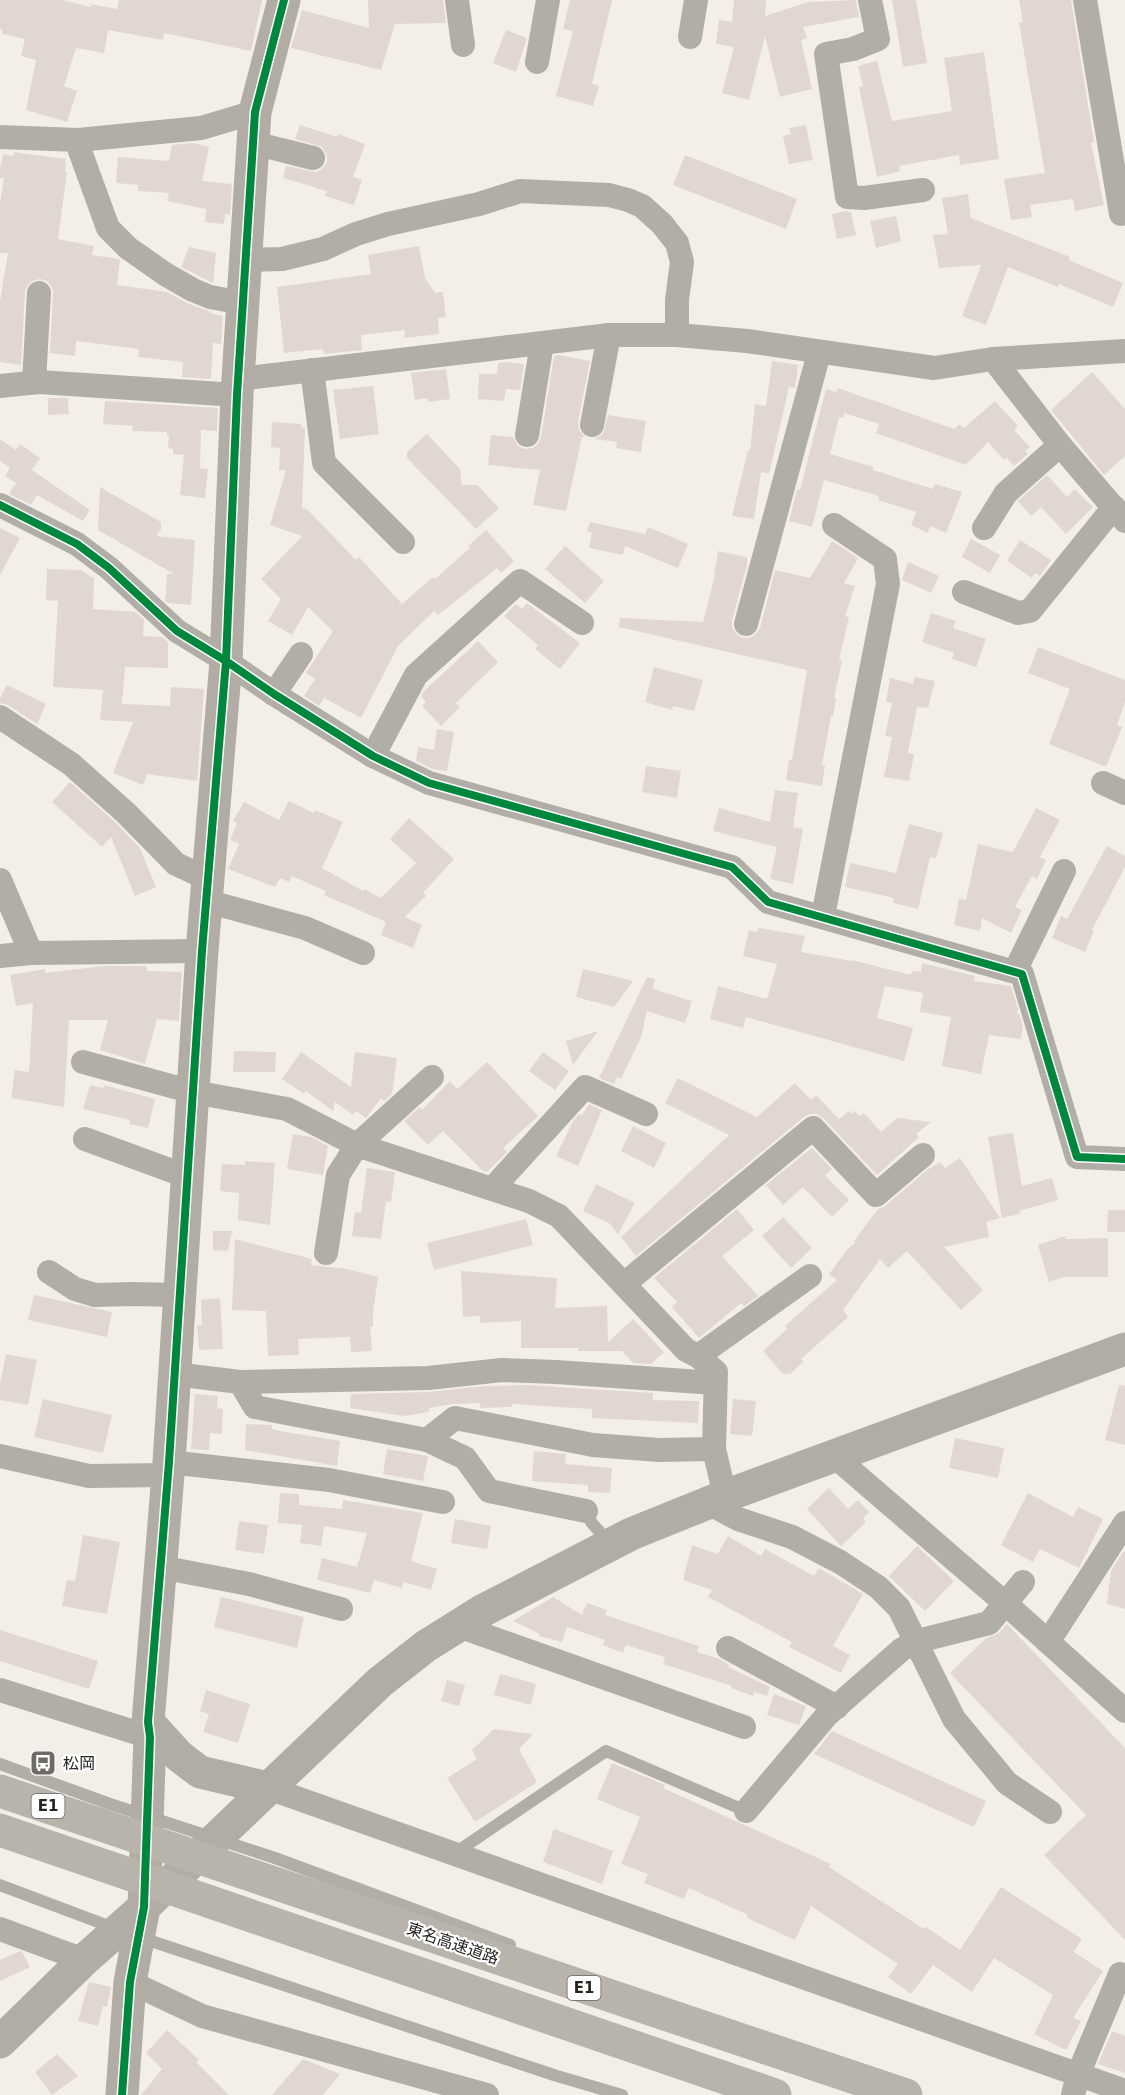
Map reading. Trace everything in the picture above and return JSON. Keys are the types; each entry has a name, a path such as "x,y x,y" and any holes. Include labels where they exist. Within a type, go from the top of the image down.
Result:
{"highway":[{"name":"東名高速道路","path":"0,1791 103,1813 269,1869 832,2071 906,2095"},
{"name":"E1","path":"0,1830 775,2095"}],"street":[{"path":"122,2095 130,1982 144,1907 149,1730 202,951 226,661 238,387 254,128 284,0"},
{"path":"457,0 463,45"},
{"path":"537,62 548,0"},
{"path":"690,37 696,0"},
{"path":"870,0 878,39 853,49 826,54 848,197 864,198 923,190"},
{"path":"1085,0 1119,164 1121,214"},
{"path":"0,136 76,140 201,128 254,128 313,158"},
{"path":"76,140 108,228 128,248 193,290 210,297 243,303"},
{"path":"246,260 282,259 323,249 356,234 388,224 479,204 520,191 609,195 642,206 662,224 677,243 682,262 677,300 677,335"},
{"path":"34,382 39,293"},
{"path":"592,425 609,335"},
{"path":"0,386 34,382 238,387 312,370 609,335 677,335 747,341 934,368 993,359 1125,351"},
{"path":"527,435 542,343"},
{"path":"746,624 819,353"},
{"path":"964,592 1018,613 1030,611 1119,514 1060,445 993,359"},
{"path":"312,370 324,463 404,542"},
{"path":"984,528 1006,493 1060,445"},
{"path":"0,505 77,544 109,568 177,631 274,694 373,756 429,783 732,867 768,902 1022,974 1077,1157 1125,1160"},
{"path":"823,916 888,584 885,559 834,525"},
{"path":"373,756 416,675 520,581 582,623"},
{"path":"274,694 301,654"},
{"path":"0,717 71,764 126,813 176,864 207,890 363,953"},
{"path":"1103,783 1125,793"},
{"path":"1015,971 1064,871"},
{"path":"0,880 31,953"},
{"path":"0,956 31,953 202,951"},
{"path":"83,1062 193,1092 287,1109 357,1145 493,1188 529,1201 559,1216 687,1350 698,1356 716,1372 714,1449 717,1499 738,1519 792,1537 840,1562 878,1587 899,1608 954,1719 1007,1783 1050,1812"},
{"path":"326,1253 338,1175 357,1145 432,1077"},
{"path":"493,1188 585,1087 646,1114"},
{"path":"624,1284 813,1128 876,1195 923,1155"},
{"path":"85,1139 186,1176"},
{"path":"49,1272 75,1289 95,1295 179,1295"},
{"path":"698,1356 810,1275"},
{"path":"0,2042 380,1682 426,1646 482,1611 610,1545 717,1499 1125,1349"},
{"path":"174,1374 240,1382 428,1378 502,1370 715,1383"},
{"path":"240,1382 255,1407 427,1440 465,1458 489,1491 586,1511"},
{"path":"427,1440 454,1418 593,1444 658,1450 714,1449"},
{"path":"0,1456 89,1476 168,1468 329,1480 443,1502"},
{"path":"834,1456 1006,1604 1125,1711"},
{"path":"1048,1642 1125,1523"},
{"path":"160,1567 249,1584 340,1609"},
{"path":"746,1810 827,1715 901,1650 915,1642 989,1623 1023,1582"},
{"path":"458,1626 744,1727"},
{"path":"728,1648 837,1707"},
{"path":"0,1690 149,1730 200,1772 268,1788 454,1854 1076,2085 1125,2091"},
{"path":"0,1929 84,1960"},
{"path":"1076,2085 1120,1974"},
{"path":"130,1982 202,2016 487,2095"}],"lane":[{"path":"586,1511 591,1522 610,1545"},
{"path":"454,1854 606,1751 746,1810"},
{"path":"0,1764 103,1813"},
{"path":"269,1869 517,1948"},
{"path":"0,1885 97,1923 557,2076 622,2095"},
{"path":"605,1981 832,2071"}],"building":[{"path":"0,0 62,0 91,7 91,4 117,9 119,0 262,0 251,51 164,33 163,40 108,30 104,53 76,48 64,86 77,91 67,122 26,110 36,60 21,56 25,39 2,34"},
{"path":"368,0 443,0 446,23 395,24 381,70 291,48 302,10 369,28"},
{"path":"570,0 612,0 592,84 599,86 593,106 556,96 573,31 563,29"},
{"path":"734,0 766,0 765,16 808,2 856,0 859,17 803,27 807,38 801,40 812,89 780,97 765,36 749,100 722,93 734,47 716,44 719,20 732,22"},
{"path":"892,0 916,0 927,63 903,67"},
{"path":"1019,0 1071,0 1094,142 1091,143 1104,205 1075,211 1073,199 1030,205 1032,217 1011,220 1004,179 1045,173 1019,23 1023,22"},
{"path":"506,30 527,38 516,72 493,63"},
{"path":"984,52 999,159 960,165 959,155 899,166 900,171 877,177 859,87 863,86 858,66 877,61 892,121 952,111 944,58"},
{"path":"300,125 337,137 338,134 365,144 353,177 362,180 354,205 325,196 327,191 283,178 286,166 316,172 327,162 327,155 322,147 295,139"},
{"path":"806,125 813,160 789,164 783,136 791,134 789,128"},
{"path":"193,143 209,147 202,181 232,184 230,215 225,214 224,224 205,222 206,209 167,201 169,193 138,191 138,185 116,183 118,157 169,161 172,145"},
{"path":"14,152 66,159 65,172 67,172 58,239 94,246 92,255 119,259 117,285 167,292 210,313 223,316 221,344 213,343 211,379 182,377 183,362 138,357 139,349 76,341 75,356 50,353 53,293 47,281 40,279 32,281 25,292 21,365 0,362 0,301 8,253 0,253 0,204 4,178 0,178 0,169 3,154 13,156"},
{"path":"685,155 797,199 786,229 673,185"},
{"path":"968,194 971,218 1070,257 1069,260 1123,283 1113,307 1059,284 1058,287 1008,267 986,325 962,316 981,265 939,268 933,235 948,234 942,198"},
{"path":"851,212 856,235 837,239 832,214"},
{"path":"896,216 901,241 876,248 870,221"},
{"path":"419,246 425,278 435,293 443,292 446,317 438,318 439,334 404,338 405,330 361,335 362,350 324,354 323,349 284,353 277,287 371,274 368,255"},
{"path":"189,247 216,253 213,283 181,267"},
{"path":"554,356 590,361 578,422 579,430 585,437 582,437 566,511 533,505 540,470 488,465 491,435 513,437 518,446 524,449 533,448 538,444"},
{"path":"772,361 798,365 795,388 789,387 769,474 761,472 754,519 732,516 748,450 750,451 755,404 766,406"},
{"path":"498,363 524,364 520,390 506,389 504,401 478,399 479,374 497,374"},
{"path":"446,369 450,399 428,402 427,398 415,400 411,373"},
{"path":"1092,372 1125,409 1125,456 1104,475 1051,410"},
{"path":"373,386 379,434 340,439 333,390"},
{"path":"838,388 954,429 960,424 964,428 995,401 1018,426 1014,430 1030,447 1025,451 1028,454 1014,466 1007,458 1004,460 988,442 966,465 876,433 879,424 844,413 843,418 839,417 830,454 933,489 935,484 962,492 946,533 930,526 928,533 911,525 916,512 878,500 879,496 824,480 812,527 789,521 797,490 800,490 826,389 836,392"},
{"path":"48,398 68,398 69,414 48,415"},
{"path":"105,401 218,408 217,431 201,430 200,468 208,469 205,498 180,495 184,455 173,454 173,449 168,448 169,435 167,432 132,431 133,426 103,424"},
{"path":"608,415 646,421 641,452 616,448 617,442 595,439 603,434"},
{"path":"272,422 301,424 301,427 305,428 302,508 308,510 356,560 359,557 402,604 433,577 435,579 470,548 468,546 486,530 514,561 501,573 497,568 438,615 434,611 398,646 361,718 324,698 319,706 304,696 315,679 306,673 333,631 308,607 292,635 268,621 281,599 261,579 302,536 270,525 286,470 279,470 280,448 271,447"},
{"path":"427,434 460,469 462,485 477,485 499,508 476,529 407,458 407,452"},
{"path":"0,439 16,450 20,444 40,458 32,470 90,510 83,521 37,495 31,505 9,494 16,483 5,476 10,468 0,461"},
{"path":"1047,475 1067,497 1075,489 1093,507 1066,534 1041,507 1031,516 1018,501"},
{"path":"100,487 161,522 161,529 156,536 195,540 191,605 165,601 167,574 174,574 98,530"},
{"path":"590,522 645,534 648,527 688,544 678,568 625,546 623,555 589,548 592,533 587,531"},
{"path":"0,528 20,538 0,575"},
{"path":"971,539 1000,555 990,573 962,557"},
{"path":"1020,540 1051,560 1040,576 1035,573 1032,578 1007,561"},
{"path":"832,541 858,558 844,583 855,586 845,616 849,617 839,660 842,661 834,698 836,699 822,765 825,765 822,786 786,780 789,760 792,760 807,670 619,627 620,618 703,622 715,575 718,551 747,557 732,627 736,634 743,638 750,638 760,628 775,570 810,578"},
{"path":"565,546 604,581 585,603 545,569"},
{"path":"908,562 939,576 931,593 902,580"},
{"path":"47,569 80,570 94,578 93,609 136,612 144,620 143,636 162,637 168,642 168,668 125,667 122,704 170,706 171,687 204,689 197,781 147,774 143,785 113,773 133,722 100,720 103,690 53,687 58,601 46,600"},
{"path":"527,603 580,643 560,669 535,649 538,645 504,616 516,604 522,609"},
{"path":"931,613 956,621 953,628 986,639 976,667 952,659 954,653 922,642"},
{"path":"478,641 498,662 456,703 460,707 441,726 422,706 426,702 421,696"},
{"path":"1038,647 1125,680 1125,702 1117,725 1122,727 1106,767 1049,744 1070,689 1028,673"},
{"path":"654,667 703,680 694,711 673,706 672,710 645,702"},
{"path":"915,677 935,681 928,708 917,707 908,753 914,754 909,781 884,777 892,737 885,736 892,703 886,702 890,678 913,684"},
{"path":"7,685 46,704 37,724 8,705 0,703 0,698"},
{"path":"437,729 454,732 447,771 433,769 416,761 418,747 434,750"},
{"path":"646,766 681,771 677,798 642,792"},
{"path":"70,782 140,848 156,887 135,896 111,837 102,847 52,802"},
{"path":"775,790 798,793 793,827 803,829 793,884 770,879 777,847 713,831 719,808 770,822"},
{"path":"289,801 314,813 315,810 343,822 322,868 363,891 364,889 381,898 416,863 390,839 409,818 454,859 423,893 426,896 405,917 422,925 413,948 381,935 386,922 324,895 326,891 292,876 289,882 280,878 275,887 228,869 239,844 230,840 237,823 233,821 244,802 279,820"},
{"path":"1036,808 1060,820 1040,857 1046,860 1037,879 1032,876 1015,907 1022,910 1011,933 982,918 980,931 954,925 959,899 966,900 978,844 1013,852"},
{"path":"909,824 943,833 936,858 930,857 918,909 893,903 894,898 845,887 850,863 896,873"},
{"path":"1107,846 1125,856 1125,867 1092,930 1094,931 1085,952 1052,938 1061,916 1067,919"},
{"path":"759,928 805,936 801,952 852,960 911,975 912,971 921,972 922,963 975,976 974,981 1011,986 1018,1009 1017,1014 1023,1026 1021,1039 989,1035 981,1074 942,1066 951,1017 920,1012 923,993 885,986 877,1018 913,1028 904,1061 746,1017 743,1028 710,1019 718,986 767,999 777,964 743,956 749,930 757,932"},
{"path":"104,966 146,966 147,971 182,972 179,1021 157,1019 145,1064 100,1050 108,1020 69,1020 64,1107 11,1098 15,1070 29,1072 33,1003 16,1006 10,975 45,969 45,973"},
{"path":"583,969 633,981 614,1007 576,997"},
{"path":"647,977 655,979 653,989 692,1001 685,1023 647,1011 641,1037 621,1079 617,1077 614,1084 599,1078"},
{"path":"598,1031 573,1065 566,1041"},
{"path":"234,1051 276,1052 275,1072 233,1072"},
{"path":"301,1052 351,1087 355,1052 397,1058 392,1094 384,1101 381,1098 366,1118 356,1111 353,1115 335,1102 333,1111 306,1091 304,1094 282,1079"},
{"path":"543,1052 569,1071 555,1090 529,1071"},
{"path":"487,1062 538,1116 503,1148 507,1152 487,1172 483,1171 443,1131 428,1145 404,1121 420,1107 422,1110 450,1081 457,1089"},
{"path":"678,1078 757,1117 795,1083 811,1100 816,1095 839,1119 849,1111 852,1114 855,1111 860,1116 864,1113 881,1132 897,1118 931,1122 916,1134 919,1137 877,1175 823,1118 817,1114 810,1114 636,1256 621,1237 729,1135 665,1103"},
{"path":"90,1085 103,1088 104,1085 155,1099 148,1128 129,1124 130,1120 83,1109"},
{"path":"589,1104 602,1110 578,1166 556,1156 573,1121 579,1114 582,1115"},
{"path":"633,1126 666,1143 654,1168 621,1151"},
{"path":"1013,1133 1022,1186 1052,1178 1058,1200 1002,1218 988,1137"},
{"path":"293,1134 311,1137 328,1146 323,1175 287,1169"},
{"path":"812,1148 832,1169 825,1175 849,1200 832,1217 803,1187 783,1205 766,1185"},
{"path":"960,1158 1000,1218 986,1222 989,1237 944,1247 983,1290 961,1310 907,1251 888,1268 880,1259 843,1310 848,1317 801,1359 804,1361 790,1374 783,1374 763,1351 787,1329 785,1326 837,1280 829,1274 855,1243 854,1241 878,1209 885,1206 927,1170 940,1162 945,1168"},
{"path":"245,1161 275,1163 270,1225 238,1220 239,1193 220,1191 222,1164 245,1165"},
{"path":"367,1168 395,1172 391,1202 386,1201 381,1239 352,1236 355,1212 361,1213"},
{"path":"596,1184 635,1203 618,1234 609,1223 583,1211"},
{"path":"737,1209 754,1230 722,1256 758,1296 744,1306 741,1303 699,1338 672,1307 677,1302 654,1278"},
{"path":"1108,1210 1125,1210 1125,1232 1107,1232"},
{"path":"783,1217 812,1248 791,1268 762,1236"},
{"path":"526,1219 533,1245 434,1270 427,1243"},
{"path":"213,1231 232,1231 228,1251 213,1250"},
{"path":"1065,1236 1066,1239 1108,1238 1108,1277 1064,1277 1049,1282 1038,1245"},
{"path":"235,1239 312,1259 311,1265 347,1269 378,1277 373,1326 370,1327 372,1351 351,1352 350,1337 298,1339 299,1355 268,1356 266,1311 232,1310"},
{"path":"461,1271 557,1278 555,1308 607,1306 608,1342 633,1319 664,1352 651,1364 633,1363 622,1351 521,1348 521,1321 480,1323 480,1316 463,1317"},
{"path":"34,1295 112,1312 107,1337 28,1320"},
{"path":"220,1298 223,1349 199,1350 197,1325 202,1325 201,1300"},
{"path":"6,1354 37,1360 28,1405 0,1400 0,1384"},
{"path":"527,1385 653,1393 653,1400 699,1401 698,1423 592,1418 592,1409 512,1404 512,1407 480,1408 480,1403 452,1404 429,1408 429,1412 404,1416 350,1408 351,1394 428,1392 485,1386"},
{"path":"1119,1385 1125,1386 1125,1445 1105,1440"},
{"path":"195,1394 218,1396 217,1408 223,1409 222,1434 210,1433 209,1450 191,1449"},
{"path":"43,1399 112,1415 103,1453 34,1437"},
{"path":"733,1399 756,1401 752,1436 730,1434"},
{"path":"246,1424 272,1425 272,1429 280,1431 340,1441 337,1466 245,1450"},
{"path":"955,1438 1004,1448 998,1478 949,1468"},
{"path":"387,1449 428,1456 423,1481 383,1474"},
{"path":"534,1451 566,1454 565,1464 612,1468 610,1493 588,1492 588,1485 532,1481"},
{"path":"829,1488 848,1509 858,1500 869,1512 863,1518 866,1522 841,1546 807,1509"},
{"path":"280,1493 299,1494 299,1505 342,1509 343,1500 423,1513 411,1561 437,1569 431,1590 404,1582 402,1588 374,1580 370,1593 317,1580 322,1558 357,1567 367,1533 324,1526 321,1546 300,1543 302,1525 278,1523"},
{"path":"1028,1493 1073,1517 1078,1507 1103,1519 1079,1568 1040,1549 1033,1562 1001,1545"},
{"path":"455,1519 491,1526 487,1549 451,1543"},
{"path":"239,1521 268,1525 264,1554 235,1550"},
{"path":"83,1535 120,1542 107,1614 62,1606 67,1580 75,1581"},
{"path":"728,1536 761,1556 765,1549 814,1576 819,1568 863,1594 833,1646 850,1655 841,1673 789,1647 792,1642 708,1597 712,1590 683,1580 692,1545 718,1554"},
{"path":"917,1546 954,1581 925,1611 889,1576"},
{"path":"1125,1552 1125,1609 1107,1604 1111,1571"},
{"path":"221,1597 304,1617 297,1648 214,1627"},
{"path":"553,1597 582,1615 587,1603 607,1610 605,1615 699,1646 697,1652 720,1659 729,1665 728,1667 770,1687 767,1696 754,1692 753,1696 731,1688 732,1686 663,1664 665,1657 626,1645 623,1653 603,1645 605,1640 567,1627 562,1642 539,1636 540,1634 513,1621"},
{"path":"1007,1624 1125,1748 1125,1940 1044,1855 1086,1815 950,1673 985,1639 999,1633"},
{"path":"0,1630 98,1661 89,1689 0,1661"},
{"path":"500,1674 536,1684 531,1705 494,1695"},
{"path":"447,1680 465,1685 459,1706 441,1701"},
{"path":"206,1690 250,1704 238,1743 203,1732 209,1714 200,1711"},
{"path":"774,1694 806,1706 799,1725 767,1715"},
{"path":"494,1729 533,1734 519,1749 537,1782 475,1822 447,1778 477,1759 472,1750"},
{"path":"832,1731 986,1801 974,1827 814,1754"},
{"path":"612,1763 665,1785 663,1788 831,1864 829,1867 960,1950 1001,1887 1082,1939 1074,1952 1103,1971 1073,2018 1081,2021 1066,2050 1034,2034 1053,1995 994,1958 972,1992 933,1965 911,1994 888,1977 898,1964 811,1906 795,1940 689,1888 684,1899 644,1883 648,1874 621,1864 640,1817 597,1799"},
{"path":"554,1829 613,1851 602,1884 543,1862"},
{"path":"20,1951 30,1967 0,1981 0,1960"},
{"path":"89,1982 111,1987 107,2007 103,2006 98,2026 78,2021"},
{"path":"167,2030 199,2060 196,2062 229,2095 141,2095 162,2069 146,2053"},
{"path":"1112,2031 1125,2036 1125,2073 1098,2064"},
{"path":"57,2054 78,2076 52,2095 35,2072"},
{"path":"303,2059 340,2074 323,2095 272,2095"}],"cycle path":[{"path":"122,2095 130,1982 144,1907 150,1737 148,1722 169,1462 202,951 226,661 237,395 255,112 284,0"},
{"path":"0,505 77,544 109,568 177,631 274,694 373,756 429,783 732,867 768,902 1022,974 1077,1157 1125,1159"}],"place":[{"name":"松岡","path":"43,1763"}]}
